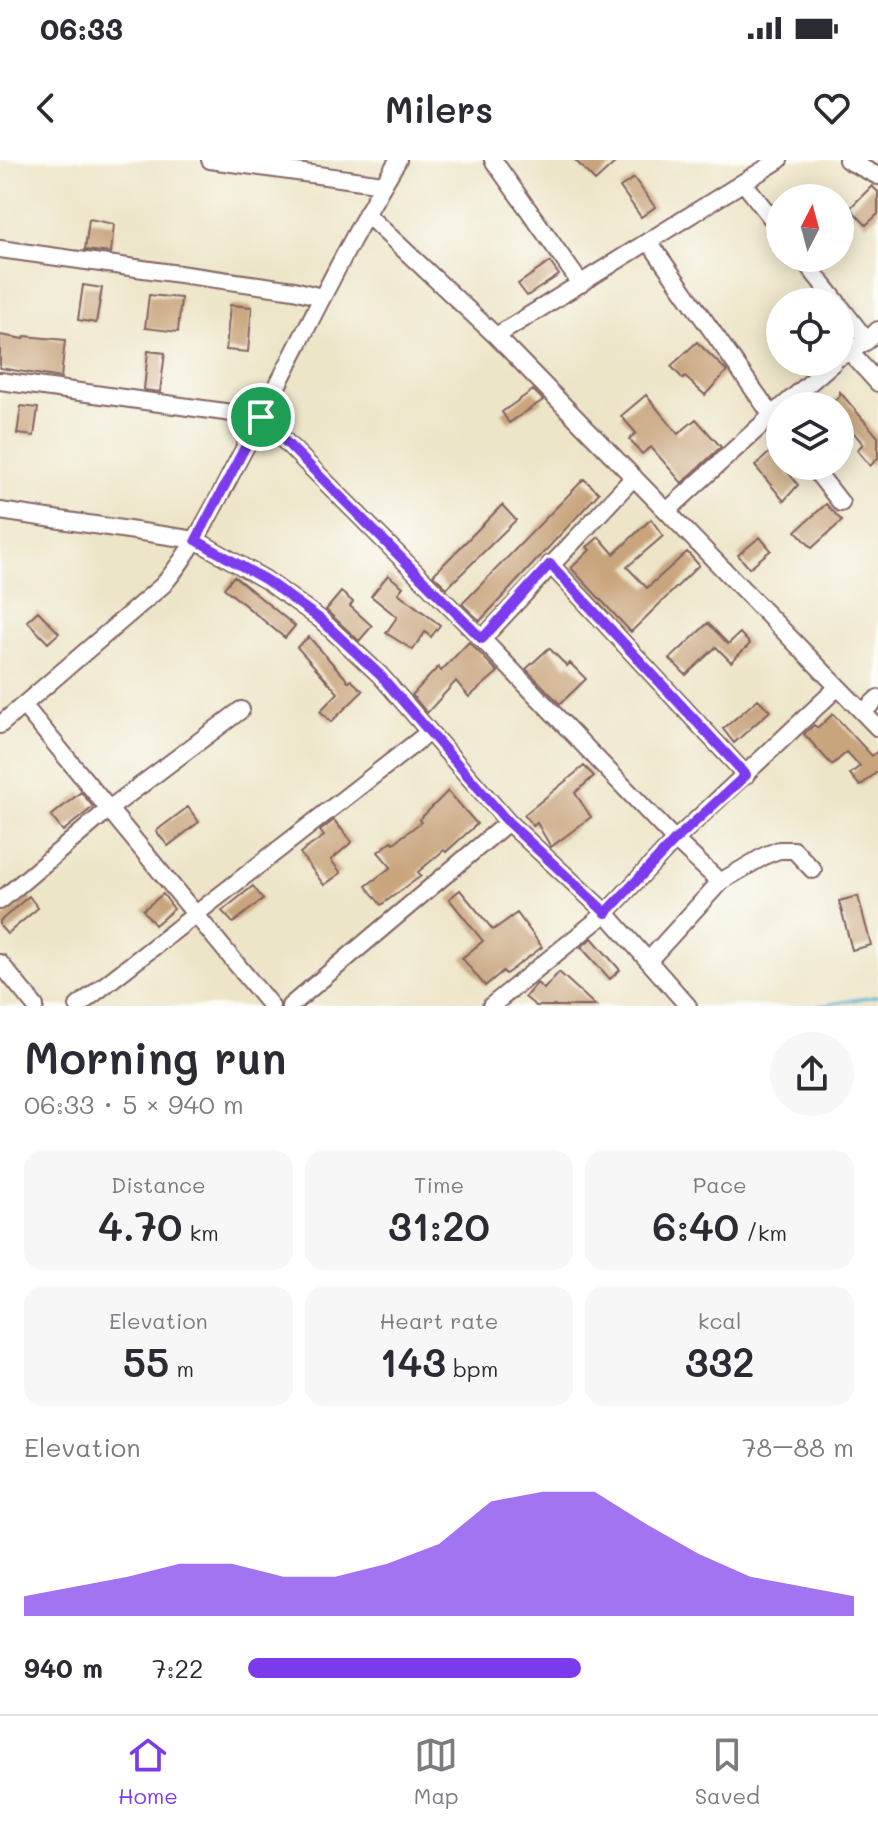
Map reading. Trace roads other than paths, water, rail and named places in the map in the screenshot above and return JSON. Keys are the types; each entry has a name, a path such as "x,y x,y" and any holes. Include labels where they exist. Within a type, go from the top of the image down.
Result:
{"street":[{"path":"210,160 383,184"},
{"path":"1,723 163,585 196,540 321,297 398,160"},
{"path":"493,160 581,284"},
{"path":"496,336 779,160"},
{"path":"847,160 878,176"},
{"path":"744,183 766,211"},
{"path":"366,214 496,336 878,728"},
{"path":"649,242 766,397"},
{"path":"0,249 294,290 321,297"},
{"path":"813,272 825,288"},
{"path":"854,319 872,336 854,348"},
{"path":"854,363 878,383"},
{"path":"802,392 819,376"},
{"path":"0,381 261,417 482,639 675,840 720,882"},
{"path":"667,511 766,425"},
{"path":"482,639 634,477"},
{"path":"823,480 841,503"},
{"path":"0,511 196,540 266,580 320,619 380,675 508,822 606,913 688,1006"},
{"path":"550,564 746,775"},
{"path":"491,1006 606,913 675,840 838,687"},
{"path":"863,712 878,698"},
{"path":"24,706 271,1006"},
{"path":"0,901 109,809 241,710"},
{"path":"78,1006 428,733"},
{"path":"290,1006 508,822"},
{"path":"649,960 720,882 766,855 794,850 813,870"},
{"path":"0,963 35,1006"}],"waterway":[{"path":"818,1006 878,996"}]}
